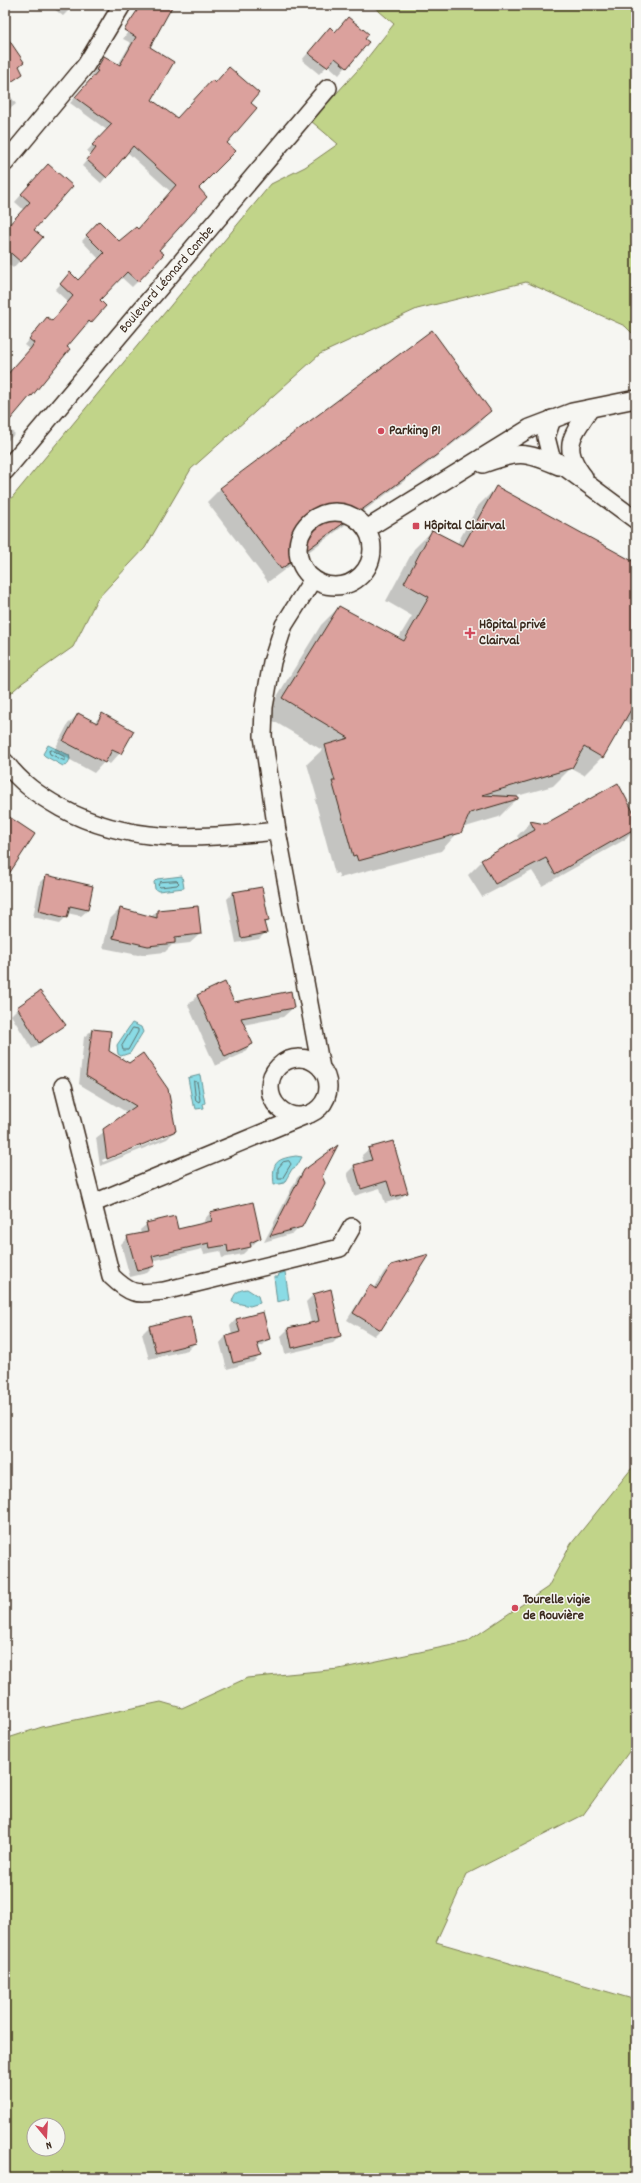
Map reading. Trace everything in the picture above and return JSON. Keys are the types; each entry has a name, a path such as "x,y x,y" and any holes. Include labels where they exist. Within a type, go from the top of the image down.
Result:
{"street":[{"path":"5,163 86,65 122,5"},
{"name":"Boulevard Léonard Combe","path":"5,471 328,88"},
{"path":"368,528 502,443 530,428 552,419 636,399"},
{"path":"590,409 578,427 570,445 573,463 590,486"},
{"path":"552,419 546,437 547,446 551,457 636,520"},
{"path":"455,474 502,457 518,453 534,456 564,468"},
{"path":"338,511 354,515 368,528 373,544 372,560 366,570 355,580 340,586 326,585 314,579 304,570 298,556 298,543 302,532 310,521 320,514 338,511"},
{"path":"94,1203 306,1115 319,1108 326,1096 328,1086 326,1076 321,1068 277,831 263,736 269,676 284,625 314,579"},
{"path":"5,762 18,780 44,798 80,818 124,832 160,837 199,838 277,831"},
{"path":"306,1115 297,1116 280,1108 270,1092 272,1078 278,1066 295,1058 304,1058 321,1068"},
{"path":"63,1086 94,1203 111,1276 125,1290 139,1294 164,1291 340,1248 352,1227"}],"green space":[{"path":"372,5 636,5 636,337 625,326 526,282 417,309 320,354 191,469 145,548 97,599 73,647 22,683 5,698 5,506 271,184 305,167 338,144 311,121 357,71 394,24"},
{"path":"636,1463 636,1742 583,1815 467,1874 436,1942 636,2000 636,2178 5,2178 5,1739 42,1727 161,1702 182,1708 247,1678 339,1669 467,1642 548,1587 571,1544"}],"water":[{"path":"48,745 69,755 70,759 67,765 63,766 43,754"},
{"path":"182,876 184,888 158,891 155,889 154,882 157,879"},
{"path":"132,1023 141,1027 143,1032 130,1053 121,1056 118,1054 117,1045"},
{"path":"200,1075 205,1103 203,1104 204,1108 196,1109 195,1105 193,1105 188,1078"},
{"path":"296,1156 302,1157 297,1166 292,1169 284,1183 274,1185 274,1167 276,1164 283,1159"},
{"path":"285,1272 289,1299 277,1302 274,1277 278,1277 279,1274"},
{"path":"247,1289 258,1296 260,1303 250,1306 232,1302 237,1292"}],"building":[{"path":"141,5 173,5 150,47 174,62 152,100 177,118 212,80 215,83 229,67 259,93 251,103 257,108 227,143 236,151 199,188 207,197 159,250 164,254 138,282 127,272 100,300 106,306 91,323 89,321 67,347 70,349 32,396 31,395 5,426 5,377 31,348 34,343 29,339 47,317 52,321 73,296 60,284 70,272 78,280 104,253 86,235 99,221 119,241 136,227 138,229 176,185 133,146 107,178 87,160 96,148 92,145 112,124 75,97 98,71 96,70 104,56 120,65 136,37 124,30"},
{"path":"348,17 369,34 365,39 369,42 347,68 335,58 327,67 308,53 330,27 335,32"},
{"path":"5,34 24,62 19,66 23,74 5,86"},
{"path":"48,164 73,186 34,230 43,237 21,262 5,248 5,229 30,202 21,194"},
{"name":"Parking P1","path":"432,330 491,411 442,451 281,569 220,488"},
{"path":"496,486 636,563 636,701 603,758 584,747 572,768 482,795 518,797 518,799 470,813 461,833 358,861 356,855 353,856 332,781 335,781 325,745 349,738 282,698 339,606 404,641 429,597 404,583 432,530 463,546"},
{"path":"78,713 97,723 102,713 134,731 121,754 112,750 105,763 63,741"},
{"path":"618,783 636,817 636,828 555,874 546,858 495,884 481,860 535,830 530,821 545,824"},
{"path":"5,814 35,834 5,880"},
{"path":"46,875 93,886 88,910 70,906 67,918 39,911"},
{"path":"262,887 269,921 264,922 267,933 241,938 233,892"},
{"path":"198,906 201,934 175,937 175,943 148,946 113,938 120,908 157,918 157,910"},
{"path":"225,982 234,1002 291,991 294,1008 241,1018 253,1044 225,1057 197,995"},
{"path":"40,991 66,1025 39,1043 17,1007"},
{"path":"92,1029 111,1031 109,1051 129,1063 143,1053 168,1089 176,1131 107,1159 103,1129 136,1106 86,1076"},
{"path":"393,1141 408,1193 392,1197 387,1181 361,1189 354,1165 372,1160 368,1148"},
{"path":"338,1145 322,1176 325,1183 302,1227 270,1236 304,1170"},
{"path":"253,1202 261,1238 250,1243 251,1247 228,1252 227,1245 210,1248 209,1243 152,1256 155,1266 137,1271 127,1236 148,1232 146,1223 175,1216 178,1229 212,1221 210,1212"},
{"path":"429,1254 381,1330 353,1313 370,1285 376,1289 391,1265"},
{"path":"331,1289 341,1336 292,1348 288,1328 319,1321 313,1294"},
{"path":"263,1312 270,1339 257,1343 261,1356 233,1363 226,1336 240,1332 236,1319"},
{"path":"190,1316 196,1343 156,1353 149,1326"}],"place":[{"name":"Parking P1","path":"381,431"},
{"name":"Hôpital Clairval","path":"416,526"},
{"name":"Hôpital privé Clairval","path":"470,633"},
{"name":"Tourelle vigie de Rouvière","path":"515,1608"}]}
